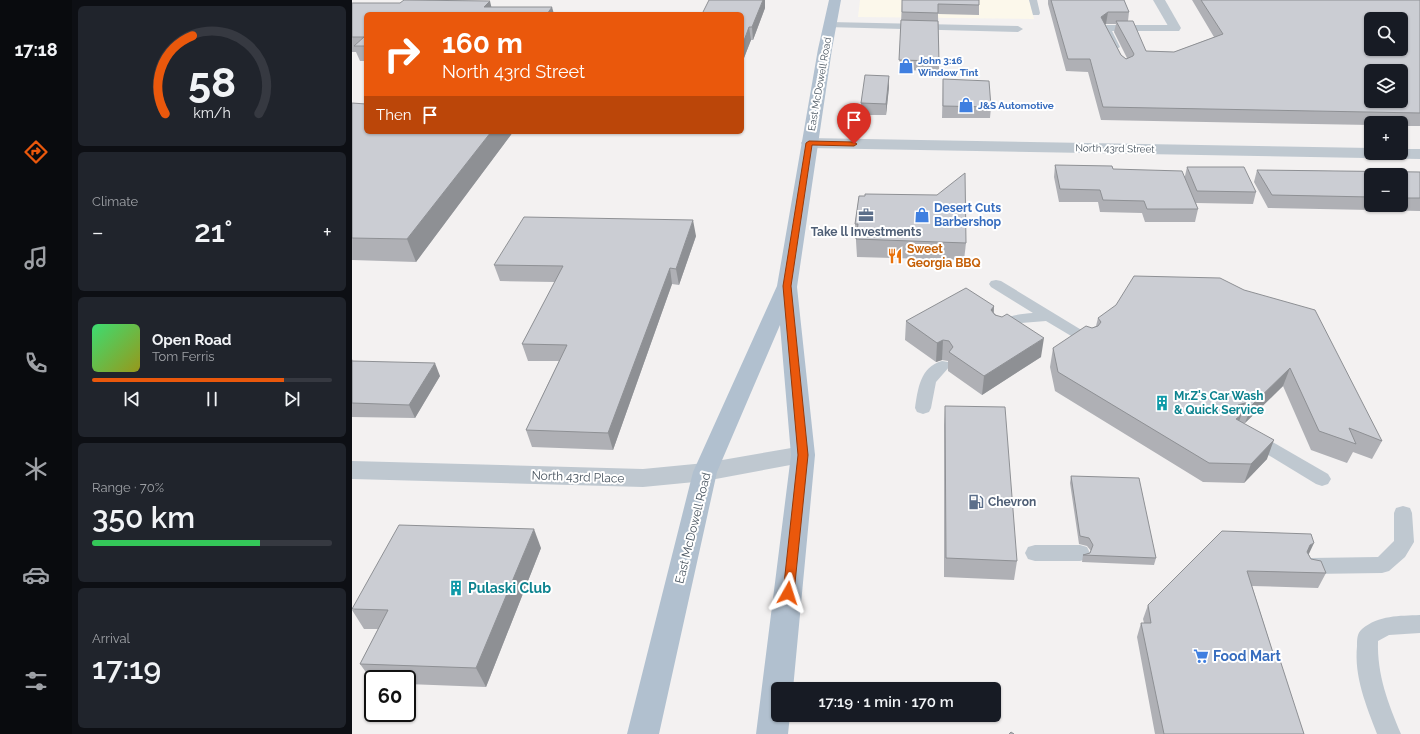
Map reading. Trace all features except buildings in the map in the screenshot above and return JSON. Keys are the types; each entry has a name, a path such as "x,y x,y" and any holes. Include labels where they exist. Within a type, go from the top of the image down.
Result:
{"main road":[{"name":"East McDowell Road","path":"772,734 803,455 787,286 809,143 829,25 835,0"},
{"name":"East McDowell Road","path":"643,734 705,472 787,286"}],"street":[{"path":"1159,0 1175,28"},
{"name":"North 43rd Street","path":"809,143 1420,154"},
{"name":"North 43rd Place","path":"352,470 643,478 705,472 803,455"}],"lane":[{"path":"1033,0 1036,13"},
{"path":"829,25 1018,29"},
{"path":"1119,54 1106,28 1175,28"},
{"path":"996,284 1088,340"},
{"path":"999,329 1017,319 1048,316"},
{"path":"923,408 928,380 942,366"},
{"path":"1239,429 1322,479"},
{"path":"1311,566 1382,565 1398,552 1404,542 1403,513"},
{"path":"1035,553 1080,553"},
{"path":"1389,734 1370,688 1366,656 1368,636 1386,626 1420,624"}],"shaded area":[{"path":"860,0 1029,0 1034,19 858,17"}],"place":[{"name":"John 3:16 Window Tint","path":"906,66"},
{"name":"J&S Automotive","path":"966,105"},
{"name":"Take ll Investments","path":"866,215"},
{"name":"Desert Cuts Barbershop","path":"922,215"},
{"name":"Sweet Georgia BBQ","path":"895,256"},
{"name":"Mr.Z's Car Wash & Quick Service","path":"1162,403"},
{"name":"Chevron","path":"976,502"},
{"name":"Pulaski Club","path":"456,588"},
{"name":"Food Mart","path":"1201,656"}],"route":[{"path":"788,593 803,455 787,286 809,143 854,144"}]}
